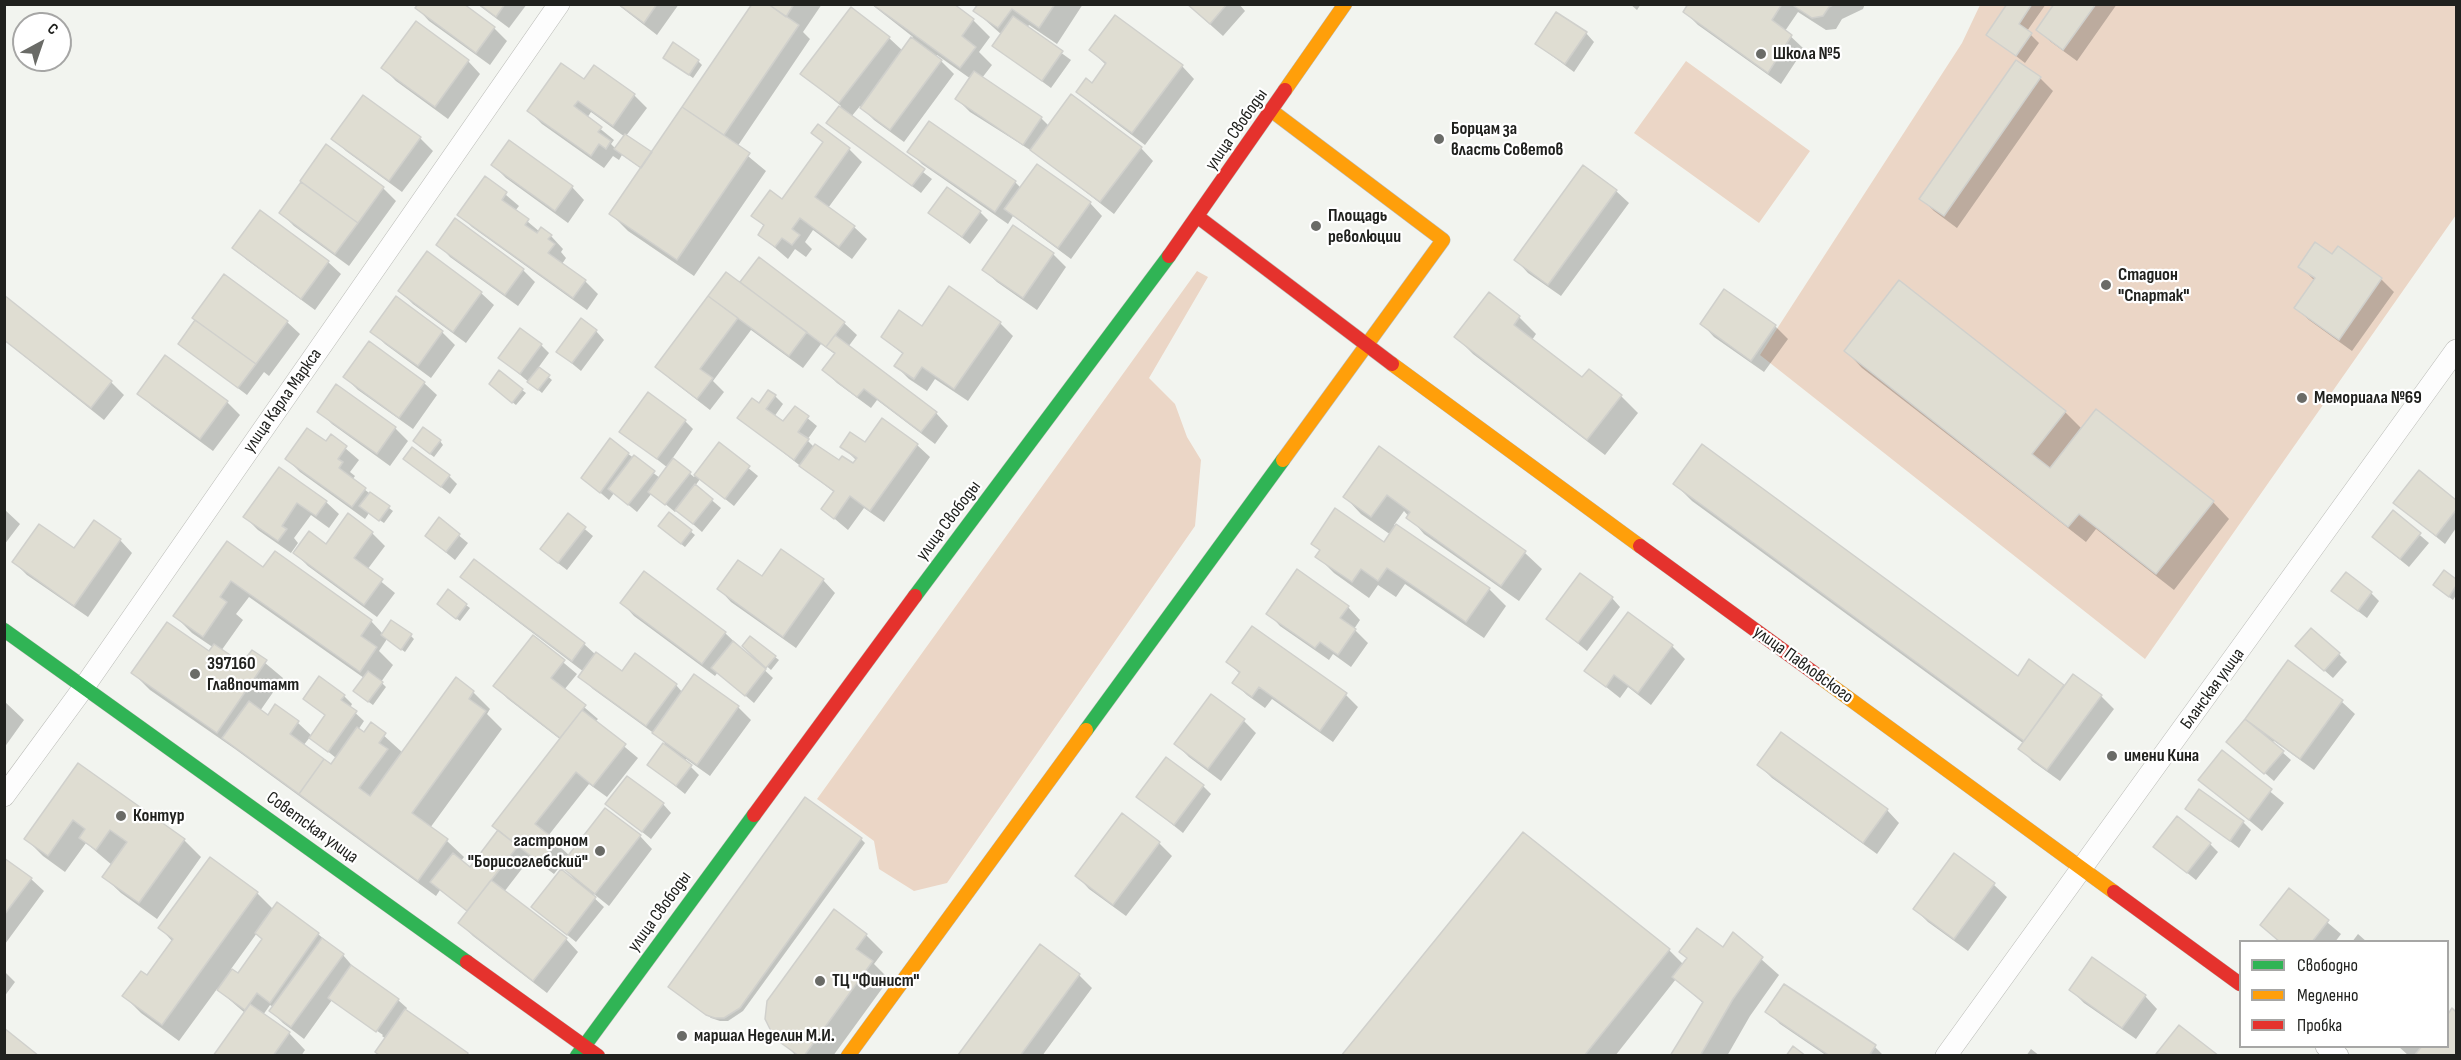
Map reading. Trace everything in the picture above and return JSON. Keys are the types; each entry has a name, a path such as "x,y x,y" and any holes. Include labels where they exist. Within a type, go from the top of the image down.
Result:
{"main road":[{"name":"улица Свободы","path":"581,1051 948,551 1198,217 1345,4"},
{"path":"848,1056 1443,240 1272,111"},
{"name":"улица Павловского","path":"1198,217 1365,345 2239,983"},
{"name":"Советская улица","path":"4,630 581,1051 598,1056"}],"street":[{"name":"улица Карла Маркса","path":"4,796 84,687 559,4"},
{"name":"Бланская улица","path":"1946,1056 2457,350"}],"shaded area":[{"name":"Стадион \"Спартак\"","path":"1980,5 2456,5 2456,215 2145,659 1760,355 1962,43"},
{"path":"1686,61 1810,151 1759,223 1634,133"},
{"path":"1197,271 1208,277 1149,378 1175,404 1187,437 1201,460 1195,526 947,883 914,891 879,869 874,841 817,799"}],"building":[{"path":"418,4 464,4 495,27 476,53 415,8"},
{"path":"479,4 505,4 496,17"},
{"path":"618,4 657,4 644,23"},
{"path":"752,4 768,4 799,25 724,135 682,107"},
{"path":"768,4 794,4 786,17"},
{"path":"872,4 954,4 974,19 962,36 976,47 960,68"},
{"path":"978,4 1055,4 1039,28 1012,9 998,28 973,11"},
{"path":"1187,4 1227,4 1210,24"},
{"name":"Школа №5","path":"1688,4 1782,4 1772,20 1792,35 1768,73 1683,12"},
{"name":"Школа №5","path":"1791,4 1835,4 1829,7 1823,16 1812,18"},
{"path":"2007,4 2032,4 2019,24 2032,33 2016,56 1986,35"},
{"path":"2054,4 2096,4 2063,50 2036,30"},
{"path":"851,7 890,37 839,103 800,74"},
{"path":"1556,12 1587,32 1565,64 1535,44"},
{"path":"1115,15 1183,65 1132,133 1076,92 1086,78 1092,83 1106,63 1089,50"},
{"path":"1013,16 1063,51 1042,81 992,46"},
{"path":"416,21 469,60 435,107 381,68"},
{"path":"911,37 942,60 890,130 860,108"},
{"path":"673,42 699,60 689,75 663,58"},
{"path":"2016,60 2041,77 1944,216 1919,199"},
{"path":"561,63 584,79 594,65 635,94 613,126 578,101 574,106 602,127 598,132 611,141 606,149 599,144 591,156 527,111"},
{"path":"974,71 1042,117 1023,145 955,99"},
{"path":"1071,94 1142,147 1100,202 1030,150"},
{"path":"363,95 421,137 389,181 331,139"},
{"path":"839,106 925,169 912,186 826,123"},
{"path":"682,107 750,153 677,260 609,214"},
{"path":"929,121 1016,181 995,212 907,152"},
{"path":"818,124 850,148 815,197 855,226 839,247 800,218 792,229 800,235 792,245 782,238 775,247 758,235 764,225 751,216 770,190 782,199 823,142 811,133"},
{"path":"625,134 652,152 641,168 614,149"},
{"path":"509,140 573,186 555,211 491,165"},
{"path":"326,144 384,187 358,223 300,181"},
{"path":"1037,164 1091,202 1058,248 1004,209"},
{"path":"1583,165 1617,190 1548,285 1514,260"},
{"path":"485,176 507,192 502,200 529,219 525,225 537,233 541,227 552,235 548,239 555,244 548,253 586,280 573,298 457,215"},
{"path":"301,182 358,223 335,254 279,213"},
{"path":"947,187 981,211 962,237 928,213"},
{"path":"260,210 329,261 301,299 232,248"},
{"path":"455,218 524,269 505,295 436,245"},
{"path":"1013,225 1054,253 1023,298 982,270"},
{"path":"2315,242 2332,254 2338,246 2382,278 2339,340 2294,308 2315,278 2298,267"},
{"path":"427,251 482,292 453,332 398,291"},
{"path":"759,257 845,322 826,347 740,282"},
{"path":"726,272 807,332 789,356 708,296"},
{"path":"224,274 288,321 256,364 192,318"},
{"path":"1899,280 2066,411 2032,454 2050,468 2096,409 2214,501 2156,574 2079,514 2068,527 1844,351"},
{"path":"949,286 1001,322 954,389 922,367 914,379 894,366 903,353 881,337 899,310 922,326"},
{"path":"1724,289 1776,325 1751,361 1700,324"},
{"path":"1489,292 1520,316 1514,325 1582,377 1589,369 1622,395 1587,440 1454,337"},
{"path":"4,295 112,381 91,408 4,340"},
{"path":"396,296 443,331 418,366 370,332"},
{"path":"708,296 738,318 700,369 713,378 697,399 655,367"},
{"path":"581,318 597,330 572,363 556,352"},
{"path":"195,320 256,364 238,388 178,344"},
{"path":"520,328 542,344 520,374 498,358"},
{"path":"835,335 937,412 921,432 864,389 857,397 822,370 835,353 826,347"},
{"path":"369,341 425,382 399,418 343,377"},
{"path":"165,355 228,401 200,439 137,394"},
{"path":"539,367 550,375 538,390 527,382"},
{"path":"499,370 523,389 512,403 489,384"},
{"path":"336,384 396,427 377,454 317,412"},
{"path":"768,390 776,395 766,409 783,421 795,406 809,416 798,432 809,439 794,460 737,418 752,398 759,403"},
{"path":"648,392 686,420 657,459 619,432"},
{"path":"882,418 918,444 870,511 850,496 834,519 821,509 834,491 799,466 815,444 839,460 842,456 853,463 857,458 840,447 850,432 865,442"},
{"path":"423,427 441,440 430,454 413,441"},
{"path":"307,428 326,441 331,434 347,446 338,459 343,462 339,468 366,488 352,507 285,459"},
{"path":"610,438 629,453 600,493 581,478"},
{"path":"719,442 750,466 725,499 694,475"},
{"path":"1702,444 2018,676 2029,659 2064,685 2024,741 1673,484"},
{"path":"1379,446 1526,551 1501,586 1406,518 1410,512 1387,495 1371,517 1343,497"},
{"path":"412,447 450,475 441,487 403,459"},
{"path":"634,455 655,471 628,505 608,489"},
{"path":"673,458 691,472 665,505 648,492"},
{"path":"279,467 327,501 316,516 297,503 282,526 287,529 278,541 243,517"},
{"path":"2419,470 2456,500 2456,510 2436,536 2393,503"},
{"path":"695,484 713,499 693,524 675,510"},
{"path":"370,492 390,506 379,521 359,506"},
{"path":"1335,508 1384,542 1396,524 1490,588 1466,622 1387,568 1378,581 1361,569 1352,582 1315,557 1320,550 1311,544"},
{"path":"2393,510 2421,533 2400,559 2372,537"},
{"path":"669,512 692,530 681,544 658,526"},
{"path":"348,513 373,532 354,558 383,579 364,605 293,553 309,531 326,544"},
{"path":"568,513 586,527 558,563 540,549"},
{"path":"439,517 460,534 446,552 425,536"},
{"path":"94,520 121,539 74,606 12,562 39,524 74,548"},
{"path":"227,541 263,567 275,551 372,620 361,636 377,647 360,672 231,581 220,597 227,602 203,637 173,616"},
{"path":"781,549 824,579 783,637 717,589 738,560 762,576"},
{"path":"474,559 585,643 572,661 460,577"},
{"path":"1297,569 1349,606 1340,618 1356,629 1338,655 1320,642 1315,648 1266,614"},
{"path":"2444,570 2456,579 2456,586 2449,597 2433,585"},
{"path":"644,571 726,632 702,664 620,603"},
{"path":"2346,572 2372,592 2358,611 2331,591"},
{"path":"1580,573 1613,597 1578,643 1546,619"},
{"path":"448,589 467,604 456,619 437,604"},
{"path":"1628,612 1673,645 1638,693 1614,675 1606,687 1584,671"},
{"path":"391,620 412,634 401,650 381,635"},
{"path":"167,622 209,651 214,644 242,663 252,650 267,660 217,733 131,673"},
{"path":"1252,626 1347,693 1320,731 1259,687 1252,697 1232,683 1240,672 1226,662"},
{"path":"2311,628 2340,653 2324,671 2295,646"},
{"path":"533,635 565,660 551,678 586,705 560,738 493,686"},
{"path":"750,636 776,656 766,668 742,646"},
{"path":"733,641 766,669 745,696 711,668"},
{"path":"596,652 622,671 635,653 677,684 646,726 578,677"},
{"path":"2288,660 2343,700 2300,759 2245,719"},
{"path":"368,671 383,682 368,702 353,691"},
{"path":"694,674 739,706 697,765 652,733"},
{"path":"2073,674 2102,695 2047,770 2018,749"},
{"path":"319,676 345,695 341,700 357,711 328,752 309,738 325,715 303,699"},
{"path":"456,677 474,691 469,699 486,711 412,813 448,839 418,881 299,794 324,759 331,764 357,727 364,732 371,722 386,733 379,743 388,749 359,788 370,796"},
{"path":"1211,694 1245,719 1208,769 1174,744"},
{"path":"249,701 268,715 275,704 299,721 290,734 324,759 299,794 222,738"},
{"path":"582,710 626,744 593,786 576,772 535,824 557,841 540,863 492,826"},
{"path":"2245,719 2284,751 2264,774 2226,742"},
{"path":"1781,732 1888,809 1863,843 1757,765"},
{"path":"663,743 692,765 676,786 647,765"},
{"path":"2222,750 2272,789 2249,820 2198,780"},
{"path":"1166,757 1204,785 1174,825 1136,797"},
{"path":"78,763 185,839 139,903 102,877 127,842 110,830 96,850 79,838 85,829 73,820 48,856 24,839"},
{"path":"627,776 664,803 642,832 605,804"},
{"path":"2199,789 2244,821 2230,841 2185,809"},
{"path":"805,797 862,838 740,1008 724,1018 706,1015 668,987"},
{"name":"гастроном \"Борисоглебский\"","path":"605,808 641,835 595,894 560,866"},
{"path":"1122,813 1160,842 1113,905 1075,876"},
{"path":"2177,816 2211,843 2187,873 2153,847"},
{"path":"498,830 518,846 467,911 430,882 453,853 470,867"},
{"path":"1523,832 1670,949 1584,1056 1341,1056"},
{"path":"1954,853 1995,883 1954,939 1913,909"},
{"path":"210,857 258,892 162,1025 122,996 141,971 147,975 173,939 158,928"},
{"path":"4,858 32,878 4,915"},
{"path":"561,869 596,897 567,935 531,907"},
{"path":"491,880 567,938 533,981 458,923"},
{"path":"2289,888 2329,920 2314,940 2278,940 2260,925"},
{"path":"277,902 319,933 270,1003 257,993 245,1010 217,990 232,969 238,973 262,939 255,933"},
{"name":"ТЦ \"Финист\"","path":"834,909 867,934 856,949 873,961 804,1056 799,1056 781,1043 771,1031 765,1019 767,1001"},
{"path":"1697,928 1723,947 1733,932 1763,957 1733,999 1700,1056 1670,1056 1703,1002 1672,977 1687,958 1679,952"},
{"path":"322,938 344,954 291,1027 269,1011"},
{"path":"1040,944 1080,974 1020,1056 958,1055"},
{"path":"2092,957 2146,995 2122,1028 2069,990"},
{"path":"351,965 399,999 376,1032 328,998"},
{"path":"1784,984 1876,1045 1869,1056 1830,1056 1765,1012"},
{"path":"250,1004 290,1032 273,1056 213,1056"},
{"path":"2452,1008 2456,1012 2456,1056 2414,1056 2420,1048 2449,1048 2449,1012"},
{"path":"405,1009 468,1053 467,1056 380,1056 375,1052"},
{"path":"2179,1025 2219,1056 2156,1054"},
{"path":"4,1028 39,1056 4,1056"},
{"path":"1793,1046 1806,1056 1786,1056"}],"traffic: fast":[{"path":"915,596 1169,256"},
{"path":"1086,730 1283,460"},
{"path":"4,630 467,962"},
{"path":"577,1056 754,815"}],"traffic: slow":[{"path":"1285,90 1345,4"},
{"path":"1272,111 1443,240 1283,460"},
{"path":"1392,364 1640,546"},
{"path":"1821,678 2114,892"},
{"path":"848,1056 1086,730"}],"traffic: jam":[{"path":"1169,256 1285,90"},
{"path":"1198,217 1392,364"},
{"path":"1640,546 1821,678"},
{"path":"754,815 915,596"},
{"path":"2114,892 2239,983"},
{"path":"467,962 598,1056"}],"place":[{"name":"Школа №5","path":"1761,54"},
{"name":"Борцам за власть Советов","path":"1439,139"},
{"name":"Площадь революции","path":"1316,226"},
{"name":"Стадион \"Спартак\"","path":"2106,285"},
{"name":"Мемориала №69","path":"2302,398"},
{"name":"397160 Главпочтамт","path":"195,674"},
{"name":"имени Кина","path":"2112,756"},
{"name":"Контур","path":"121,816"},
{"name":"гастроном \"Борисоглебский\"","path":"600,851"},
{"name":"ТЦ \"Финист\"","path":"820,981"},
{"name":"маршал Неделин М.И.","path":"682,1036"}]}
